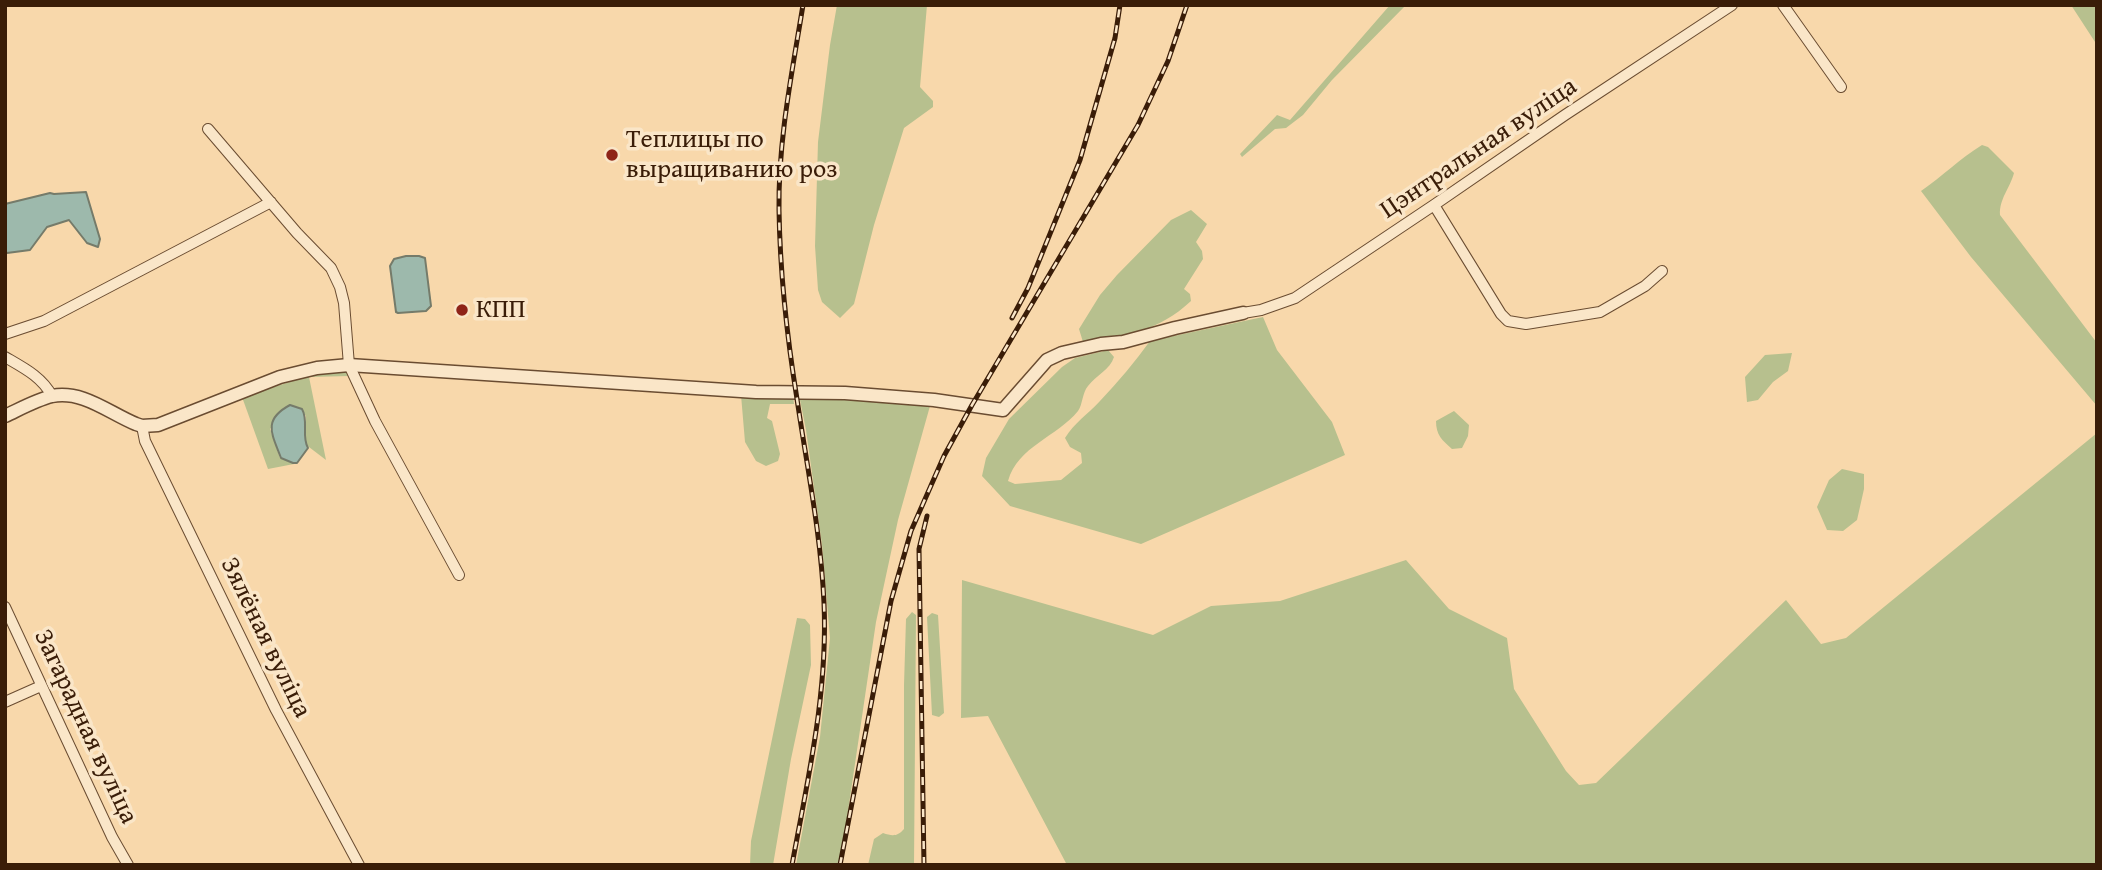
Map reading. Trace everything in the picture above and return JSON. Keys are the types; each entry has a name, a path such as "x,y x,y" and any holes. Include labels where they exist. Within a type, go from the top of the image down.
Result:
{"street":[{"name":"Цэнтральная вуліца","path":"1243,313 1261,310 1295,298 1732,5"},
{"path":"1783,5 1841,87"},
{"path":"208,129 297,233 331,268 340,287 347,326 342,366 459,575"},
{"path":"5,334 44,321 271,202"},
{"path":"1434,205 1501,314 1508,321 1526,324 1600,312 1644,286 1662,271"},
{"path":"5,416 52,396 73,396 142,426 168,422 298,371 342,366 756,392 845,393 934,400 1003,410 1047,360 1056,355 1243,313"},
{"path":"5,357 38,377 52,396"},
{"name":"Зялёная вуліца","path":"142,426 145,441 250,658 359,865"},
{"name":"Загарадная вуліца","path":"5,607 112,837 128,865"},
{"path":"5,702 41,686"}],"green space":[{"path":"837,5 927,5 920,87 933,101 933,107 904,128 874,225 854,304 840,318 822,302 818,290 815,246 818,142"},
{"path":"1390,5 1406,5 1332,80 1303,115 1286,128 1275,129 1242,157 1240,154 1277,115 1290,120"},
{"path":"2071,5 2097,5 2097,45"},
{"path":"1982,145 1988,147 2014,173 2001,204 2000,215 2097,343 2097,406 1971,257 1921,191"},
{"path":"1191,210 1207,224 1196,242 1202,251 1203,259 1184,289 1190,294 1191,301 1167,319 1141,331 1083,342 1079,329 1100,295 1171,220"},
{"path":"1263,317 1277,350 1332,422 1345,455 1141,544 1010,506 982,476 986,458 1009,419 1062,367 1075,358 1108,350 1114,357 1086,389 1078,411 1020,459 1008,481 1015,484 1061,480 1082,463 1081,453 1070,447 1065,438 1120,379 1150,341"},
{"path":"1792,353 1788,371 1773,382 1758,400 1747,402 1745,377 1765,355"},
{"path":"346,372 350,376 309,377 326,460 305,444 306,416 299,407 290,406 270,429 280,458 294,464 268,469 242,397 315,374"},
{"path":"741,395 793,396 794,404 770,404 767,418 772,421 780,454 778,461 766,466 756,461 745,442"},
{"path":"799,395 930,406 898,520 876,622 838,865 796,865 820,737 830,638 822,545"},
{"path":"1454,411 1469,425 1468,436 1462,448 1452,449 1440,437 1436,421"},
{"path":"2097,433 2097,865 1067,865 988,716 961,718 962,580 1153,635 1211,606 1280,601 1406,560 1449,609 1507,638 1514,689 1566,771 1579,785 1596,783 1786,600 1821,644 1846,638"},
{"path":"1842,469 1864,474 1864,489 1857,520 1843,531 1827,530 1817,507 1829,480"},
{"path":"912,612 916,615 914,865 868,865 874,839 883,833 897,835 904,829 906,619"},
{"path":"932,613 938,615 944,713 939,717 932,715 927,617"},
{"path":"797,618 805,619 810,625 811,665 791,759 773,865 750,865 751,841"}],"shaded area":[{"path":"86,192 100,239 98,247 87,243 69,220 47,227 30,250 5,251 5,204 50,193"},
{"path":"406,256 425,258 431,306 426,311 396,312 390,266 394,259"},
{"path":"290,405 302,409 305,418 308,448 297,463 281,458 272,428 276,416"}],"railway":[{"path":"792,865 816,735 824,636 820,552 790,352 780,234 779,184 783,133 803,5"},
{"path":"1012,318 1028,288 1080,160 1115,38 1120,5"},
{"path":"840,865 891,601 911,531 944,456 972,405 1138,125 1168,61 1187,5"},
{"path":"924,865 919,549 927,516"}],"place":[{"name":"Теплицы по выращиванию роз","path":"612,155"},
{"name":"КПП","path":"462,310"}]}
